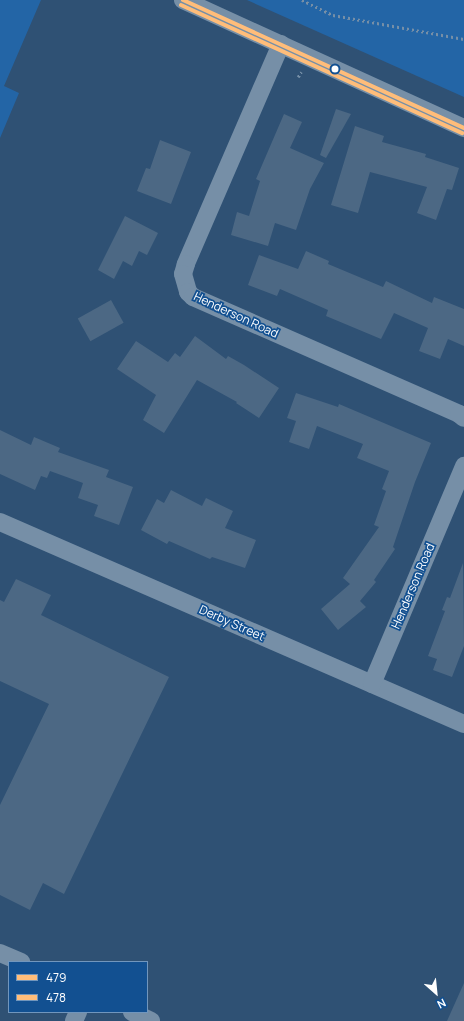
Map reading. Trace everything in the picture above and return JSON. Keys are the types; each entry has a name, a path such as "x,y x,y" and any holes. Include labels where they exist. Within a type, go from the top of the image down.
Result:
{"street":[{"path":"183,0 464,128"},
{"name":"Henderson Road","path":"281,44 186,264 183,274 188,292 193,297 452,411 464,418"},
{"name":"Henderson Road","path":"372,684 464,466"},
{"name":"Derby Street","path":"0,522 464,724"},
{"path":"0,952 19,961"},
{"path":"134,1013 151,1021"}],"path":[{"path":"302,0 333,15 460,37 464,39"},
{"path":"460,37 464,36"}],"shaded area":[{"path":"0,0 41,0 4,86 19,93 0,138"},
{"path":"247,0 464,0 464,97"}],"building":[{"path":"336,109 351,114 326,158 320,155"},
{"path":"284,114 302,122 290,148 324,163 310,189 296,230 275,223 268,246 231,235 237,212 249,216 260,181 256,179"},
{"path":"355,126 384,136 382,142 426,154 425,157 459,168 452,190 447,189 436,220 417,213 427,187 370,172 358,213 331,205"},
{"path":"160,140 191,152 171,204 137,191 146,168 150,169"},
{"path":"125,216 158,233 147,255 139,251 132,266 123,261 114,279 98,270"},
{"path":"306,251 329,261 328,264 383,287 386,281 432,303 434,297 464,309 464,346 448,339 440,359 419,351 428,328 394,313 381,339 326,316 328,310 280,289 277,296 248,285 259,255 298,269"},
{"path":"111,300 124,323 90,341 78,318"},
{"path":"195,336 226,359 228,356 279,388 259,418 236,403 237,402 197,380 164,433 143,420 156,395 117,369 136,341 168,362 175,353 180,357"},
{"path":"296,393 338,407 339,404 431,443 415,482 393,547 395,549 374,580 376,582 360,601 366,607 338,630 321,609 350,584 343,578 379,527 374,525 386,491 382,489 389,471 357,458 363,444 317,426 309,449 289,442 296,421 287,418"},
{"path":"0,430 31,445 34,437 60,448 58,452 109,470 106,477 133,487 119,525 94,516 98,505 78,498 83,483 50,471 47,478 41,476 35,490 0,474"},
{"path":"171,490 202,506 206,498 233,511 225,528 256,540 245,568 212,557 210,559 169,541 167,544 141,530 157,499 164,503"},
{"path":"463,563 464,646 452,677 433,670 437,659 428,656 445,611 442,610 447,597 450,598"},
{"path":"16,579 51,595 41,615 169,677 64,894 43,883 30,910 0,895 0,805 49,704 0,681 0,600 4,602"},
{"path":"464,983 464,1021 447,1021"}],"transit line":[{"name":"479","path":"183,0 464,128"},
{"name":"478","path":"181,5 462,133"}]}
